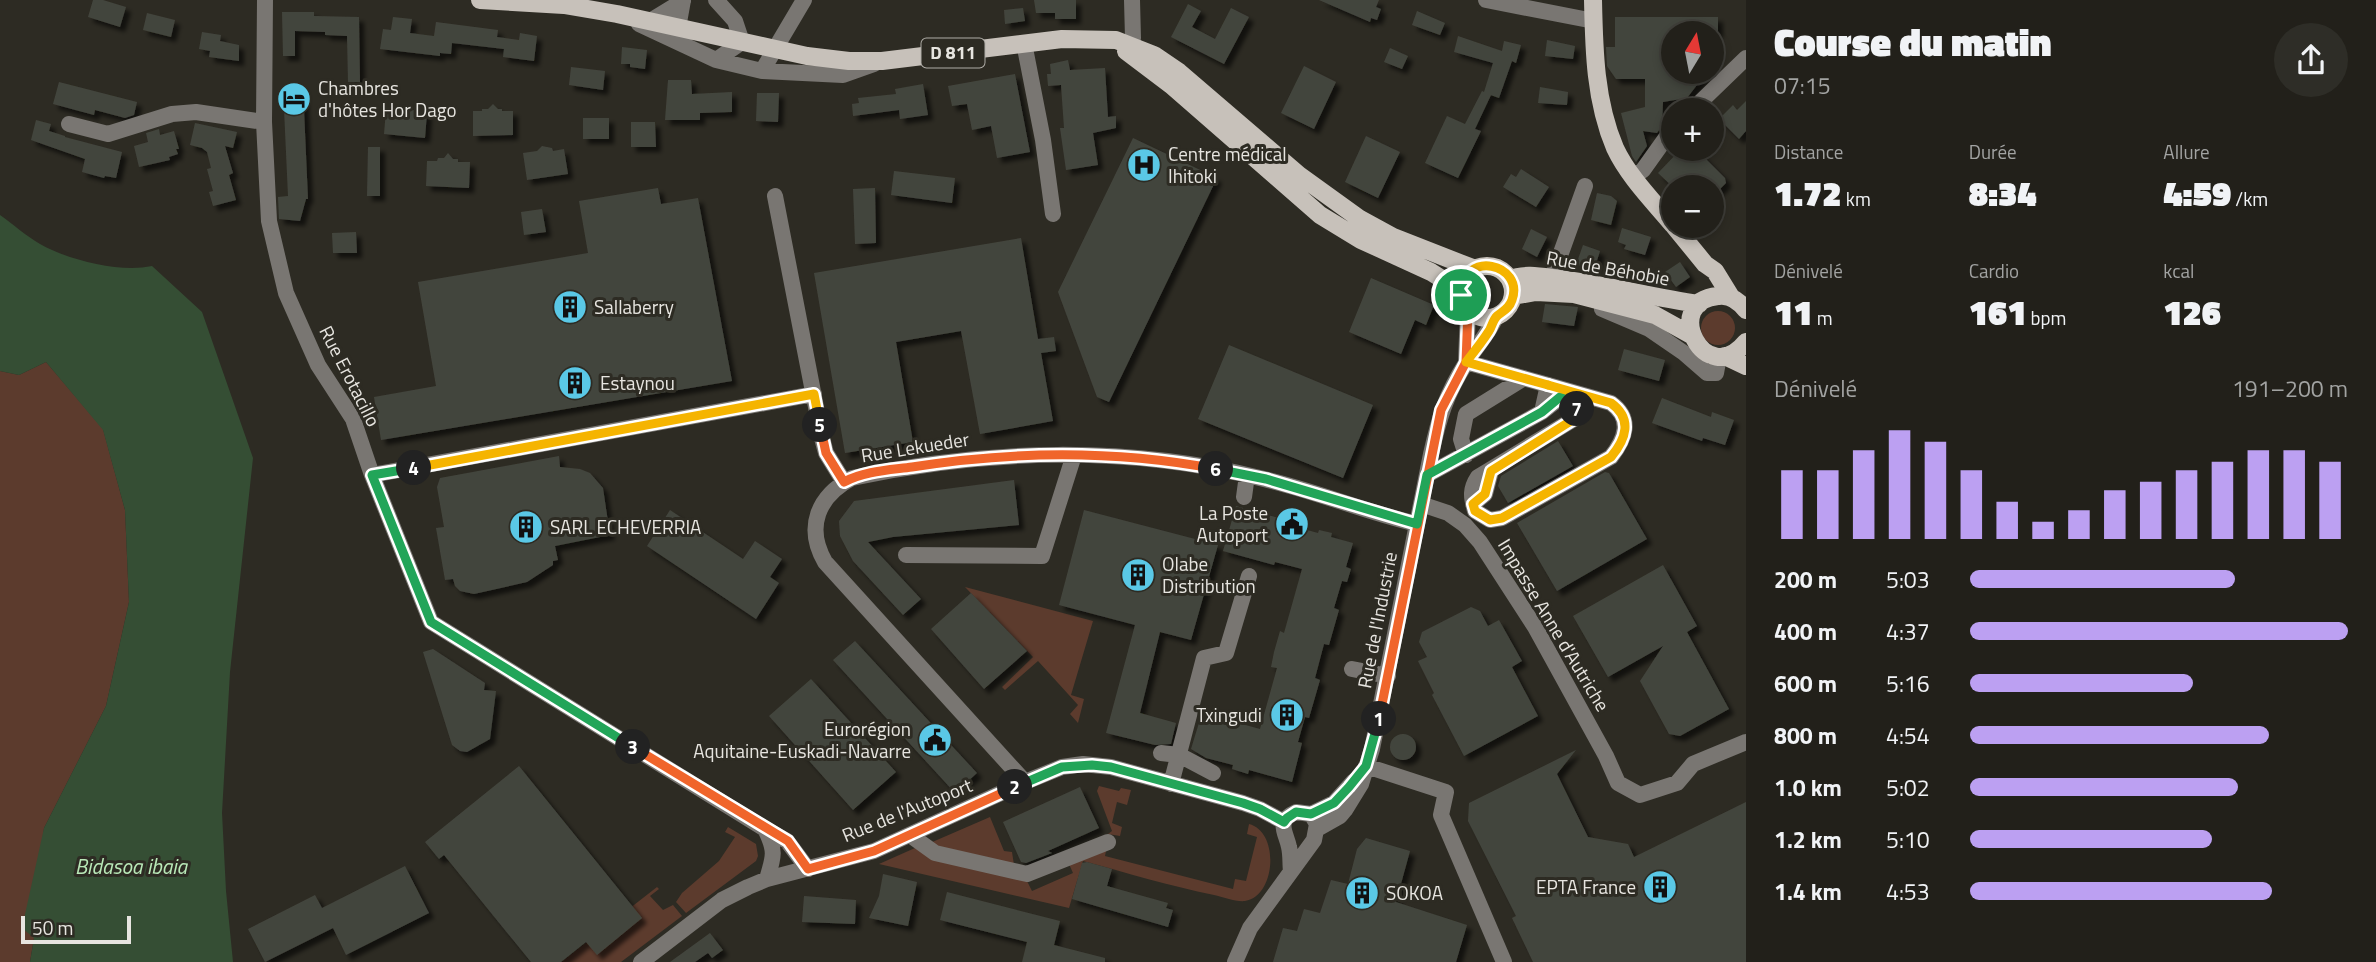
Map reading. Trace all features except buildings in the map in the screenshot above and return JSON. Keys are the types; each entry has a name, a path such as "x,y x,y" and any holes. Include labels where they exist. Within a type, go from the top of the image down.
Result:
{"main road":[{"name":"D 811","path":"480,0 564,5 650,21 681,10 741,42 807,57 849,61 882,61 1024,43 1090,38 1130,49 1320,215 1361,240 1431,272 1453,286 1464,303"},
{"path":"1593,0 1596,70 1602,109 1616,149 1633,176 1661,210"},
{"path":"1130,49 1154,55 1179,72 1299,175 1360,219 1393,237 1475,269"},
{"path":"1684,238 1705,264 1715,271 1742,306"},
{"path":"1691,335 1690,318 1703,301 1711,279 1705,264"},
{"path":"1482,266 1498,268 1512,288 1508,308 1496,317 1479,317 1464,303 1464,280 1482,266"},
{"name":"Rue de Béhobie","path":"1512,288 1517,276 1655,315 1691,335 1702,350 1746,366"},
{"name":"Rue de Béhobie","path":"1553,286 1606,285 1663,299 1703,301 1723,295 1742,306"},
{"path":"1722,356 1740,349 1746,342"}],"street":[{"name":"Rue Erotacillo","path":"265,0 264,122 270,228 286,293 318,365 353,419 372,475 431,622 788,841 808,869"},
{"path":"650,21 681,10 698,0"},
{"path":"716,0 735,21 741,42 716,60"},
{"path":"762,71 804,0"},
{"path":"1130,49 1132,0"},
{"path":"1486,0 1594,21"},
{"path":"681,10 688,47"},
{"path":"617,14 716,60 762,71 843,75 882,61"},
{"path":"1024,43 1054,214"},
{"path":"1704,98 1746,58"},
{"path":"69,124 108,134 172,114 196,112 264,122"},
{"path":"1633,176 1643,170 1661,145"},
{"path":"1553,286 1585,186"},
{"path":"775,196 826,453 844,482"},
{"name":"Rue de Béhobie","path":"1553,286 1649,329 1707,373 1716,373 1722,356"},
{"name":"Rue de l'Industrie","path":"1464,303 1466,362"},
{"name":"Rue de l'Industrie","path":"1284,822 1296,812 1314,822 1366,766 1388,676 1441,410 1466,362 1496,317"},
{"path":"1427,475 1542,412 1560,397 1569,397 1576,402 1574,419 1491,471 1485,494 1473,504 1475,511 1490,520 1502,518 1611,457 1623,442 1625,426 1619,409 1611,403 1466,362"},
{"path":"1466,455 1461,439 1466,414 1524,378"},
{"path":"1542,412 1548,385"},
{"path":"372,475 814,394"},
{"path":"906,555 1042,556 1074,455"},
{"name":"Rue Lekueder","path":"1025,782 825,562 817,540 817,516 828,494 844,482 876,473 970,458 1074,455 1154,460 1247,475 1417,524"},
{"path":"1244,497 1247,475"},
{"name":"Impasse Anne d'Autriche","path":"1421,504 1448,513 1465,525 1480,542 1535,627 1618,783 1640,795 1677,783 1693,764 1746,742"},
{"path":"1171,784 1204,658 1226,653 1249,576"},
{"path":"1352,669 1388,676"},
{"path":"1161,753 1179,755 1213,773"},
{"name":"Rue de l'Autoport","path":"641,962 722,901 767,878 874,851 1062,767 1083,764 1111,767 1243,803 1284,822"},
{"path":"1366,766 1446,792 1441,815 1504,962"},
{"path":"1284,822 1284,838 1289,844 1291,872"},
{"path":"1235,962 1250,928 1314,839 1314,822"},
{"path":"765,829 774,846 774,860 767,878"},
{"path":"910,835 935,853 1027,874 1108,842"},
{"path":"1289,844 1302,847 1310,844"}],"shaded area":[{"path":"1718,311 1730,316 1735,328 1730,340 1718,345 1706,340 1701,328 1706,316"},
{"path":"46,362 103,429 125,510 129,602 106,706 44,828 30,962 0,962 0,371 19,375"},
{"path":"965,587 1093,621 1071,695 1084,699 1078,723 1070,714 1078,705 1038,661 1005,690 1002,687 1033,657"},
{"path":"1099,786 1119,791 1121,788 1131,790 1127,805 1117,802 1112,823 1122,827 1120,836 1108,834 1112,831 1097,791"},
{"path":"990,817 1004,851 1012,852 1014,865 932,848 930,843"},
{"path":"1249,824 1259,829 1266,839 1270,864 1263,888 1255,897 1245,901 1181,888 1083,861 1069,908 879,864 915,848 1027,881 1032,891 1073,873 1069,864 1107,846 1105,856 1233,889 1235,879 1246,881 1257,837 1247,834"},
{"path":"728,827 756,844 756,861 686,913 676,902 682,893 719,861 735,837 725,832"},
{"path":"657,887 659,889 650,896 663,910 673,905 682,916 621,962 561,962"}],"water":[{"name":"Bidasoa ibaia","path":"0,215 35,241 65,255 94,264 125,268 152,266 202,312 253,458 230,672 222,813 233,962 30,962 34,938 22,928 44,828 106,706 129,602 125,510 103,430 46,362 19,375 0,371"}],"place":[{"name":"Chambres d'hôtes Hor Dago","path":"294,99"},
{"name":"Centre médical Ihitoki","path":"1144,165"},
{"name":"Sallaberry","path":"570,307"},
{"name":"Estaynou","path":"575,383"},
{"name":"La Poste Autoport","path":"1292,524"},
{"name":"SARL ECHEVERRIA","path":"526,527"},
{"name":"Olabe Distribution","path":"1138,575"},
{"name":"Txingudi","path":"1287,715"},
{"name":"Eurorégion Aquitaine-Euskadi-Navarre","path":"935,740"},
{"name":"EPTA France","path":"1660,887"},
{"name":"SOKOA","path":"1362,893"}],"route":[{"path":"1461,295 1461,287 1468,273 1482,266 1498,268 1505,272 1514,290 1508,308 1496,317 1466,362 1611,403 1619,409 1625,426 1623,442 1611,457 1502,518 1490,520 1475,511 1473,504 1485,494 1491,471 1574,419 1576,402 1569,397 1560,397 1549,408 1427,475 1417,524 1266,479 1208,467 1154,460 1074,455 970,458 876,473 844,482 826,453 814,394 372,475 431,622 788,841 808,869 874,851 1052,770 1074,765 1111,767 1243,803 1284,822 1296,812 1311,814 1334,803 1366,766 1372,749 1388,676 1421,504 1431,454 1441,410 1466,362 1468,310 1461,295"}]}
